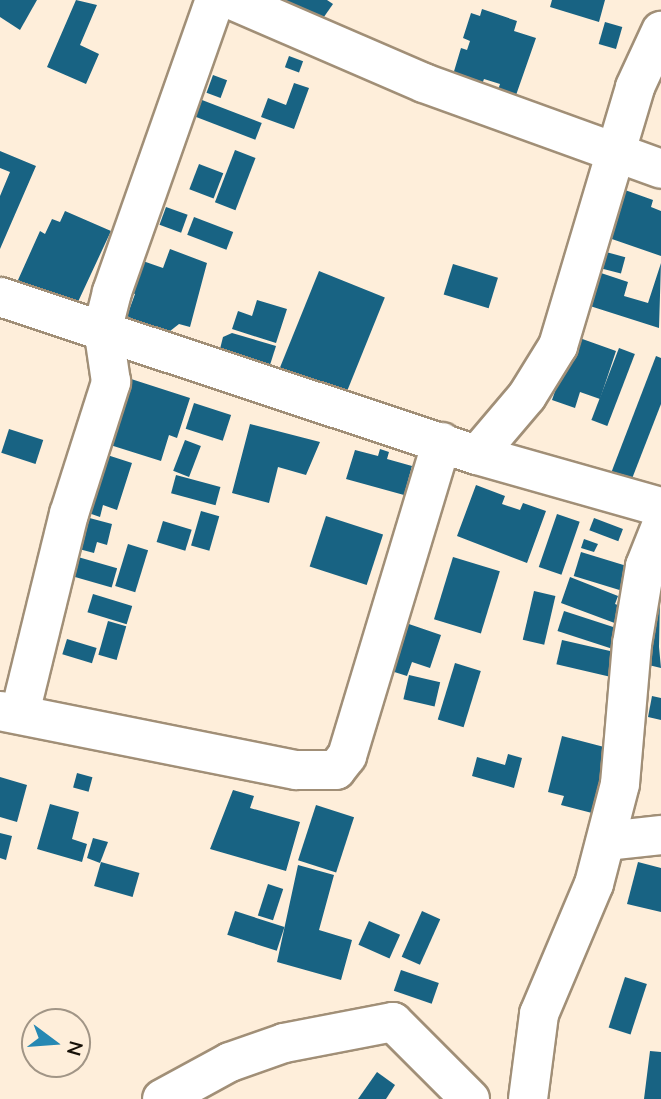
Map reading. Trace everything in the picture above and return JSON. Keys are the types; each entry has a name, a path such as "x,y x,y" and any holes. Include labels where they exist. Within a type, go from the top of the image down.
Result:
{"street":[{"path":"215,0 103,328 111,382 10,712 296,770 336,770 347,756 442,442"},
{"path":"232,0 616,156 661,169"},
{"path":"477,455 548,367 616,156 635,87 661,31"},
{"path":"0,297 103,328 477,455 661,507"},
{"path":"528,1099 539,1014 607,841 627,754 632,644 645,566 661,526"},
{"path":"607,841 661,835"},
{"path":"162,1099 230,1062 284,1043 393,1022 470,1099"}],"building":[{"path":"0,0 37,0 20,30 0,17"},
{"path":"76,0 97,5 80,45 99,54 86,84 47,67"},
{"path":"274,0 327,0 333,4 312,34"},
{"path":"552,0 605,0 599,22 550,7"},
{"path":"482,9 517,21 514,31 536,38 515,98 497,93 500,84 484,79 481,87 452,78 461,48 467,50 470,41 463,38 471,13 480,16"},
{"path":"605,22 622,27 616,49 599,44"},
{"path":"289,56 303,61 299,72 285,67"},
{"path":"213,75 227,80 221,98 207,93"},
{"path":"294,83 309,88 294,129 261,117 268,98 286,105"},
{"path":"202,100 262,123 255,140 196,117"},
{"path":"235,150 256,158 235,210 215,202"},
{"path":"0,151 36,166 0,249 0,196 10,172 0,168"},
{"path":"199,164 223,173 214,199 189,189"},
{"path":"625,190 653,200 651,207 661,211 661,256 609,238"},
{"path":"166,207 188,215 181,233 160,225"},
{"path":"65,211 111,231 77,304 37,296 40,290 18,280 40,231 45,234 52,219 60,222"},
{"path":"194,217 233,232 226,250 187,235"},
{"path":"170,249 207,263 190,327 179,324 165,335 127,316 135,294 128,291 140,260 163,268"},
{"path":"606,252 625,257 621,274 602,268"},
{"path":"661,263 659,328 590,306 601,273 628,282 624,296 648,303"},
{"path":"453,264 498,278 489,308 444,295"},
{"path":"319,271 385,298 341,405 276,379"},
{"path":"257,300 287,309 276,343 232,329 238,311 252,316"},
{"path":"232,333 276,346 269,368 219,353 223,337"},
{"path":"574,336 616,351 600,399 580,392 575,408 552,400"},
{"path":"619,348 635,354 607,426 591,420"},
{"path":"656,356 661,358 661,404 628,489 608,481"},
{"path":"128,378 190,398 177,438 169,435 161,461 107,444"},
{"path":"194,403 231,415 223,441 186,429"},
{"path":"250,424 320,442 306,475 278,467 269,503 232,493"},
{"path":"9,429 43,440 36,464 1,453"},
{"path":"185,440 201,446 189,477 173,471"},
{"path":"380,449 389,452 387,459 412,466 404,495 346,479 355,450 378,456"},
{"path":"98,452 132,463 117,510 103,505 100,517 80,510"},
{"path":"176,475 220,487 216,505 171,493"},
{"path":"476,485 505,496 502,504 520,510 523,503 546,511 527,563 457,536"},
{"path":"201,511 219,516 209,551 191,546"},
{"path":"557,514 580,522 561,575 539,567"},
{"path":"82,516 112,524 107,545 97,542 94,553 79,549"},
{"path":"326,516 383,535 367,585 310,566"},
{"path":"594,518 623,529 618,541 589,530"},
{"path":"163,521 192,530 185,551 157,542"},
{"path":"584,539 598,544 594,552 581,548"},
{"path":"128,544 148,550 135,592 115,586"},
{"path":"581,552 632,567 624,591 574,576"},
{"path":"661,552 659,647 661,668 632,661"},
{"path":"71,555 117,568 112,587 65,574"},
{"path":"453,557 500,571 481,633 434,619"},
{"path":"570,577 618,596 615,604 626,608 620,625 561,603"},
{"path":"534,591 555,596 544,645 523,640"},
{"path":"93,594 132,606 127,624 87,612"},
{"path":"564,611 620,629 614,649 558,631"},
{"path":"108,621 126,626 117,660 98,655"},
{"path":"403,622 441,635 430,668 412,662 407,676 388,670"},
{"path":"67,639 97,648 92,663 62,654"},
{"path":"562,640 625,655 620,679 556,664"},
{"path":"455,663 481,671 464,727 438,719"},
{"path":"409,675 440,682 435,707 403,699"},
{"path":"652,696 661,698 661,720 648,717"},
{"path":"562,736 608,748 592,813 561,805 564,796 548,792"},
{"path":"508,754 522,758 514,788 472,776 477,757 505,765"},
{"path":"77,773 92,777 89,792 73,787"},
{"path":"0,777 27,785 17,822 0,817"},
{"path":"233,790 254,796 250,808 300,822 286,871 210,849"},
{"path":"50,804 79,812 72,839 87,844 82,862 37,849"},
{"path":"316,805 354,817 336,873 298,860"},
{"path":"0,833 12,836 6,860 0,858"},
{"path":"93,838 108,842 100,863 87,858"},
{"path":"101,862 139,873 133,897 94,886"},
{"path":"638,862 661,868 661,912 627,904"},
{"path":"298,865 334,875 319,930 352,940 341,980 277,962"},
{"path":"268,884 283,889 273,920 258,915"},
{"path":"235,911 284,927 277,951 227,935"},
{"path":"422,911 440,919 420,965 402,957"},
{"path":"369,921 400,935 389,959 358,945"},
{"path":"401,970 439,983 432,1004 394,991"},
{"path":"625,977 647,984 630,1035 609,1027"},
{"path":"650,1051 661,1052 661,1099 644,1099"},
{"path":"377,1072 395,1085 386,1099 358,1099"}]}
